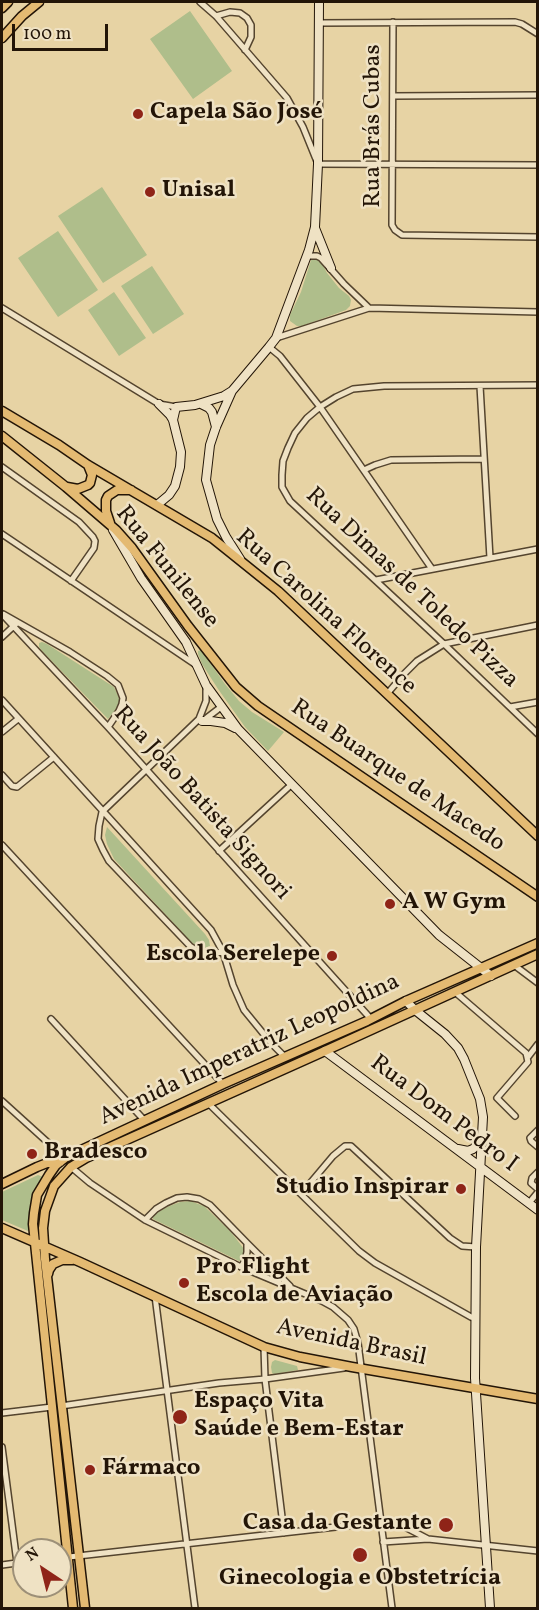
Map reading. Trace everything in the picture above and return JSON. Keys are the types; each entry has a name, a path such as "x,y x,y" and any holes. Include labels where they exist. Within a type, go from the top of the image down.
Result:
{"main road":[{"path":"2,8 8,2"},
{"path":"2,38 22,16 39,2"},
{"name":"Rua Carolina Florence","path":"2,411 212,538 243,562 278,591 537,836"},
{"name":"Rua Funilense","path":"2,436 110,523 132,548 188,626 236,687"},
{"path":"66,487 78,489 88,485 92,474 88,465"},
{"path":"110,523 106,511 108,496 117,490 132,490"},
{"name":"Rua Buarque de Macedo","path":"236,687 283,724 537,897"},
{"name":"Avenida Imperatriz Leopoldina","path":"56,1407 34,1241 33,1213 37,1195 49,1175 63,1160 284,1056 331,1037 537,943"},
{"name":"Avenida Imperatriz Leopoldina","path":"56,1407 44,1220 48,1198 54,1186 71,1167 86,1158 537,954"},
{"path":"325,1051 331,1037"},
{"path":"2,1184 37,1167 63,1160"},
{"name":"Avenida Brasil","path":"2,1228 264,1347 300,1357 362,1369 537,1399"},
{"path":"47,1281 53,1264 67,1259 80,1262"},
{"path":"56,1407 85,1608"},
{"path":"56,1407 63,1538"}],"street":[{"path":"200,2 216,16 289,101 303,127 318,164"},
{"path":"243,562 217,519 206,480 210,445 232,391 276,338 307,256 315,227 318,164 319,2"},
{"path":"216,16 230,12 240,13 247,18 251,25 250,37 245,50"},
{"name":"Rua Brás Cubas","path":"393,22 392,225 395,230 402,235 537,237"},
{"path":"318,23 514,22 522,24 537,34"},
{"path":"393,96 537,95"},
{"path":"318,164 537,165"},
{"path":"315,227 331,268"},
{"path":"307,256 317,256 369,308"},
{"path":"2,308 159,404 170,415 181,452 180,467 169,495 157,505"},
{"path":"276,338 369,308 537,312"},
{"path":"269,348 280,356 320,407 432,569"},
{"name":"Rua Dimas de Toledo Pizza","path":"537,385 353,389 320,407 295,433 283,462 282,487 290,501 537,734"},
{"path":"480,386 490,558"},
{"path":"159,404 176,407 201,404 232,391"},
{"path":"201,404 212,412 216,427"},
{"path":"173,420 176,407"},
{"path":"364,470 391,460 483,459"},
{"path":"2,467 79,522 93,537 94,548 70,581"},
{"path":"110,523 137,571 186,642 206,685 238,729 439,935 491,976"},
{"path":"2,534 196,665"},
{"path":"376,580 537,549"},
{"path":"2,614 41,634 107,676 118,686 123,698 122,704 108,727"},
{"name":"Rua João Batista Signori","path":"2,614 108,727 371,1019"},
{"path":"2,637 18,622"},
{"path":"387,694 417,662 444,644 537,625"},
{"path":"32,646 41,634"},
{"path":"206,685 206,701 202,715 102,812 99,839 109,861 189,946 208,954 223,952"},
{"path":"2,700 211,930 223,952 233,985 244,1010 284,1056"},
{"path":"510,707 537,702"},
{"path":"202,722 221,707"},
{"path":"2,732 18,719"},
{"path":"192,727 208,720 225,723 238,729"},
{"path":"2,775 12,786 17,787 54,757"},
{"path":"219,851 292,784"},
{"path":"2,844 223,1084"},
{"path":"514,965 537,983"},
{"path":"455,992 527,1055 528,1062 497,1098 515,1116"},
{"path":"406,1001 452,1040 464,1059 480,1099 483,1117 476,1247 475,1389 490,1608"},
{"path":"51,1019 145,1121"},
{"path":"527,1055 537,1044"},
{"name":"Rua Dom Pedro I","path":"325,1051 537,1210"},
{"path":"2,1101 63,1160"},
{"path":"208,1103 359,1251 375,1263 476,1318"},
{"path":"537,1130 530,1138 537,1147"},
{"path":"456,1149 465,1151 473,1149 482,1136"},
{"path":"301,1194 333,1156 345,1146 351,1146 450,1238 462,1246 476,1247"},
{"path":"71,1167 90,1183 145,1220 241,1267 333,1307 348,1320 354,1329 362,1369 392,1608"},
{"path":"528,1203 537,1191 531,1183 537,1172"},
{"path":"478,1191 494,1177"},
{"path":"145,1220 156,1209 177,1198 199,1199 210,1205 294,1290"},
{"path":"241,1267 245,1261 247,1243"},
{"path":"155,1296 195,1608"},
{"path":"264,1347 265,1379 284,1533"},
{"path":"2,1413 352,1367"},
{"path":"2,1448 17,1538"},
{"path":"72,1557 389,1521 428,1539"},
{"path":"383,1542 428,1539 537,1551"}],"green space":[{"path":"190,11 232,71 193,99 150,39"},
{"path":"102,187 147,255 103,283 58,216"},
{"path":"58,231 98,290 58,317 18,258"},
{"path":"313,259 320,260 339,288 349,296 350,306 346,310 297,326 290,321 290,315"},
{"path":"152,266 184,314 153,334 121,286"},
{"path":"114,292 146,338 119,356 88,310"},
{"path":"42,642 114,687 119,698 119,705 108,719 43,652 39,647 39,643"},
{"path":"201,650 239,701 284,732 268,751 245,727 218,689 202,664 198,654"},
{"path":"107,827 205,934 210,946 205,948 191,942 114,859 105,835"},
{"path":"38,1175 43,1177 28,1231 2,1220 2,1192"},
{"path":"190,1201 204,1206 231,1232 244,1249 243,1260 239,1261 153,1219 155,1214 167,1207"},
{"path":"275,1360 297,1366 298,1370 274,1374 271,1367"}],"place":[{"name":"Capela São José","path":"138,114"},
{"name":"Unisal","path":"150,192"},
{"name":"A W Gym","path":"390,904"},
{"name":"Escola Serelepe","path":"332,956"},
{"name":"Bradesco","path":"32,1154"},
{"name":"Studio Inspirar","path":"461,1189"},
{"name":"Pro Flight Escola de Aviação","path":"184,1283"},
{"name":"Espaço Vita Saúde e Bem-Estar","path":"180,1417"},
{"name":"Fármaco","path":"90,1470"},
{"name":"Casa da Gestante","path":"446,1525"},
{"name":"Ginecologia e Obstetrícia","path":"360,1555"}]}
